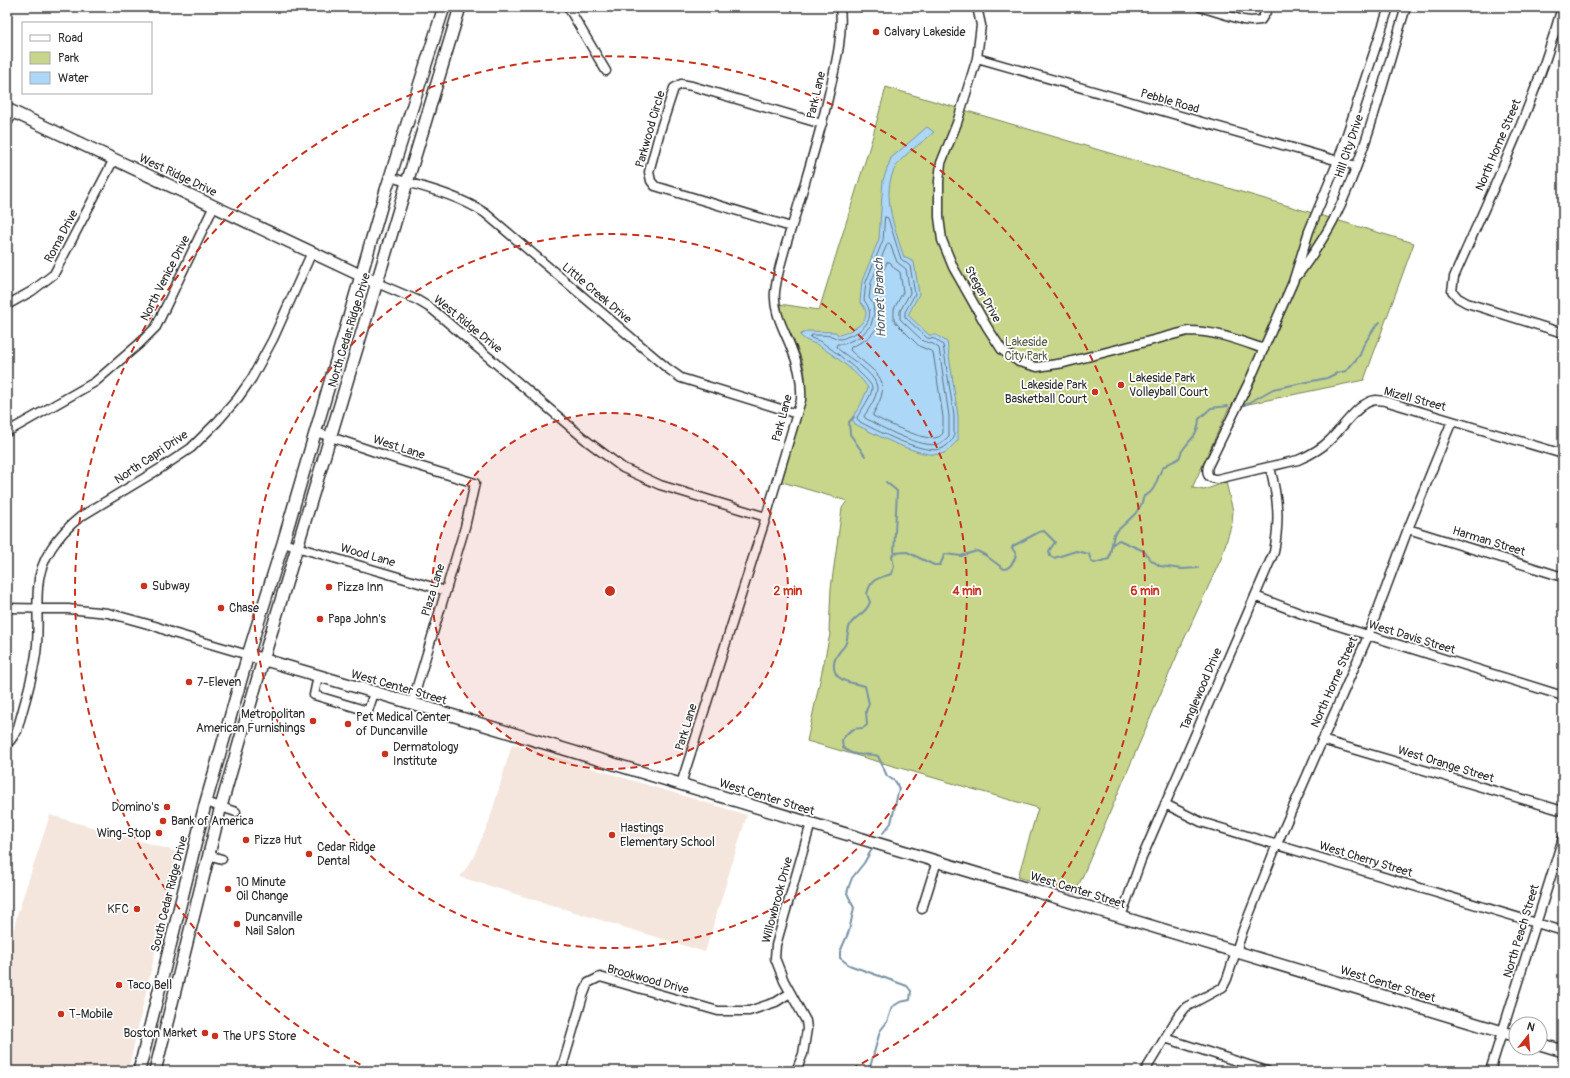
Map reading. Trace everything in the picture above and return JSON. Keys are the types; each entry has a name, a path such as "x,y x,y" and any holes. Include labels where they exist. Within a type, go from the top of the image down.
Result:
{"main road":[{"name":"North Cedar Ridge Drive","path":"248,655 316,432 390,177 444,7"},
{"name":"North Cedar Ridge Drive","path":"263,660 460,7"},
{"name":"West Ridge Drive","path":"10,111 377,283"},
{"name":"West Center Street","path":"248,655 1508,1033"},
{"name":"South Cedar Ridge Drive","path":"139,1071 206,802 248,655"},
{"path":"142,1058 156,1069 208,855 263,660"},
{"path":"171,938 186,944"},
{"path":"1548,1046 1563,1051"}],"street":[{"path":"568,7 606,71"},
{"name":"Park Lane","path":"681,784 766,517 801,400 802,385 799,371 776,310 775,293 791,227 822,124 838,54 842,23 840,7"},
{"name":"Steger Drive","path":"976,7 981,25 977,58 957,123 941,163 938,181 939,217 942,240 953,266 987,328 1002,350 1019,362 1037,367 1064,363 1188,331 1204,331 1223,335 1264,349"},
{"path":"1200,7 1251,21 1261,20 1267,10"},
{"name":"Hill City Drive","path":"1208,477 1208,466 1264,349 1293,282 1309,231 1338,161 1388,7"},
{"name":"Hill City Drive","path":"1293,282 1316,251 1333,220 1356,166 1406,7"},
{"name":"North Horne Street","path":"1562,7 1559,34 1454,277 1452,291 1458,298 1468,303 1562,330"},
{"name":"Pebble Road","path":"977,58 1356,166"},
{"name":"Parkwood Circle","path":"791,227 655,186 651,181 649,172 660,130 674,88 681,84 822,124"},
{"path":"7,124 10,111"},
{"name":"Roma Drive","path":"7,305 32,291 54,274 114,160"},
{"name":"Little Creek Drive","path":"390,177 452,196 470,204 484,213 667,368 681,378 797,414"},
{"name":"North Venice Drive","path":"7,432 95,382 139,344 156,327 214,206"},
{"name":"North Capri Drive","path":"7,741 10,741 16,731 35,660 38,586 44,563 58,538 80,517 191,448 218,421 238,398 252,378 273,339 312,252"},
{"name":"West Ridge Drive","path":"377,283 417,300 432,309 587,441 623,468 660,485 766,517"},
{"name":"Mizell Street","path":"1208,477 1217,479 1298,460 1320,449 1361,406 1376,400 1386,401 1563,454"},
{"name":"North Horne Street","path":"1145,1071 1177,1018 1186,1007 1223,987 1277,844 1368,636 1408,529 1452,421"},
{"name":"West Lane","path":"316,432 399,460 475,483"},
{"name":"Tanglewood Drive","path":"1121,917 1141,860 1274,552 1277,534 1278,504 1270,467"},
{"name":"Plaza Lane","path":"412,703 466,524 475,483"},
{"name":"Harman Street","path":"1408,529 1563,577"},
{"name":"Wood Lane","path":"283,543 298,546 446,591"},
{"name":"West Davis Street","path":"1255,596 1285,609 1368,636 1563,696"},
{"name":"West Center Street","path":"7,608 68,609 108,613 248,655"},
{"path":"318,676 314,694 368,711 374,693"},
{"name":"West Orange Street","path":"1322,740 1563,811"},
{"path":"206,802 236,812"},
{"name":"West Cherry Street","path":"1165,804 1201,822 1563,931"},
{"name":"Willowbrook Drive","path":"796,1071 803,1054 807,1029 806,1021 790,993 775,958 776,945 811,823"},
{"name":"North Peach Street","path":"1490,1071 1563,838"},
{"path":"208,855 222,859"},
{"path":"922,908 937,861"},
{"name":"Brookwood Drive","path":"561,1071 588,983 600,977 718,1011 749,1011 770,1004 790,993"},
{"path":"1165,1038 1266,1071"}],"shaded area":[{"name":"Hastings Elementary School","path":"512,744 747,815 705,952 460,877 472,860 489,822"},
{"path":"50,815 178,852 128,1071 7,1071 7,960 17,915"}],"green space":[{"name":"Lakeside City Park","path":"886,87 1414,243 1364,380 1229,408 1193,486 1193,488 1204,490 1226,482 1233,511 1232,523 1221,559 1181,646 1075,894 1018,877 1038,808 807,741 830,634 831,588 842,508 847,501 779,481 799,423 805,392 803,364 784,320 780,304 819,310 872,139"}],"water":[{"path":"927,127 934,132 901,160 894,170 890,182 889,195 890,208 896,234 904,257 914,262 919,294 908,315 929,335 936,335 947,342 958,416 958,440 946,452 935,454 912,450 855,424 852,418 861,404 868,388 865,383 840,360 800,335 807,331 836,332 840,335 857,327 865,319 865,308 860,302 862,281 879,239 883,180 891,158"}],"waterway":[{"path":"1245,405 1273,389 1327,378 1337,373 1346,371 1360,355 1363,346 1380,322"},
{"path":"894,553 907,552 934,565 940,565 945,554 961,556 977,551 1004,569 1011,565 1015,559 1016,554 1012,548 1013,546 1039,532 1044,531 1055,542 1049,551 1050,556 1054,558 1076,551 1089,554 1091,561 1094,563 1109,559 1114,534 1135,514 1141,505 1144,496 1151,492 1163,467 1180,457 1182,451 1196,433 1199,419 1211,408 1228,406"},
{"name":"Hornet Branch","path":"854,417 849,422 850,434 865,456"},
{"name":"Hornet Branch","path":"883,833 891,823 899,789 896,782 887,776 878,756 857,754 843,748 842,740 848,732 853,729 863,728 867,725 866,711 869,704 865,686 844,681 836,675 834,670 834,661 845,645 850,625 865,611 869,605 870,602 867,594 870,585 878,578 891,574 894,567 892,556 894,553 897,491 886,482"},
{"path":"1113,544 1119,540 1144,551 1151,560 1160,566 1182,569 1198,568"},
{"name":"Hornet Branch","path":"869,1071 880,1031 887,1022 892,1007 900,1002 910,1000 911,991 907,986 849,965 840,958 840,952 849,931 854,908 847,893 849,886 852,878 864,863 872,849"}],"place":[{"name":"Calvary Lakeside","path":"876,32"},
{"name":"Lakeside Park Volleyball Court","path":"1121,385"},
{"name":"Lakeside Park Basketball Court","path":"1095,392"},
{"name":"Subway","path":"144,586"},
{"name":"Pizza Inn","path":"329,587"},
{"name":"Chase","path":"221,608"},
{"name":"Papa John's","path":"320,619"},
{"name":"7-Eleven","path":"189,682"},
{"name":"Metropolitan American Furnishings","path":"313,721"},
{"name":"Pet Medical Center of Duncanville","path":"348,724"},
{"name":"Dermatology Institute","path":"385,754"},
{"name":"Domino's","path":"167,807"},
{"name":"Bank of America","path":"163,821"},
{"name":"Wing-Stop","path":"159,833"},
{"name":"Hastings Elementary School","path":"612,835"},
{"name":"Pizza Hut","path":"246,840"},
{"name":"Cedar Ridge Dental","path":"309,854"},
{"name":"10 Minute Oil Change","path":"228,889"},
{"name":"KFC","path":"137,909"},
{"name":"Duncanville Nail Salon","path":"237,924"},
{"name":"Taco Bell","path":"119,985"},
{"name":"T-Mobile","path":"61,1014"},
{"name":"Boston Market","path":"205,1033"},
{"name":"The UPS Store","path":"215,1036"}]}
